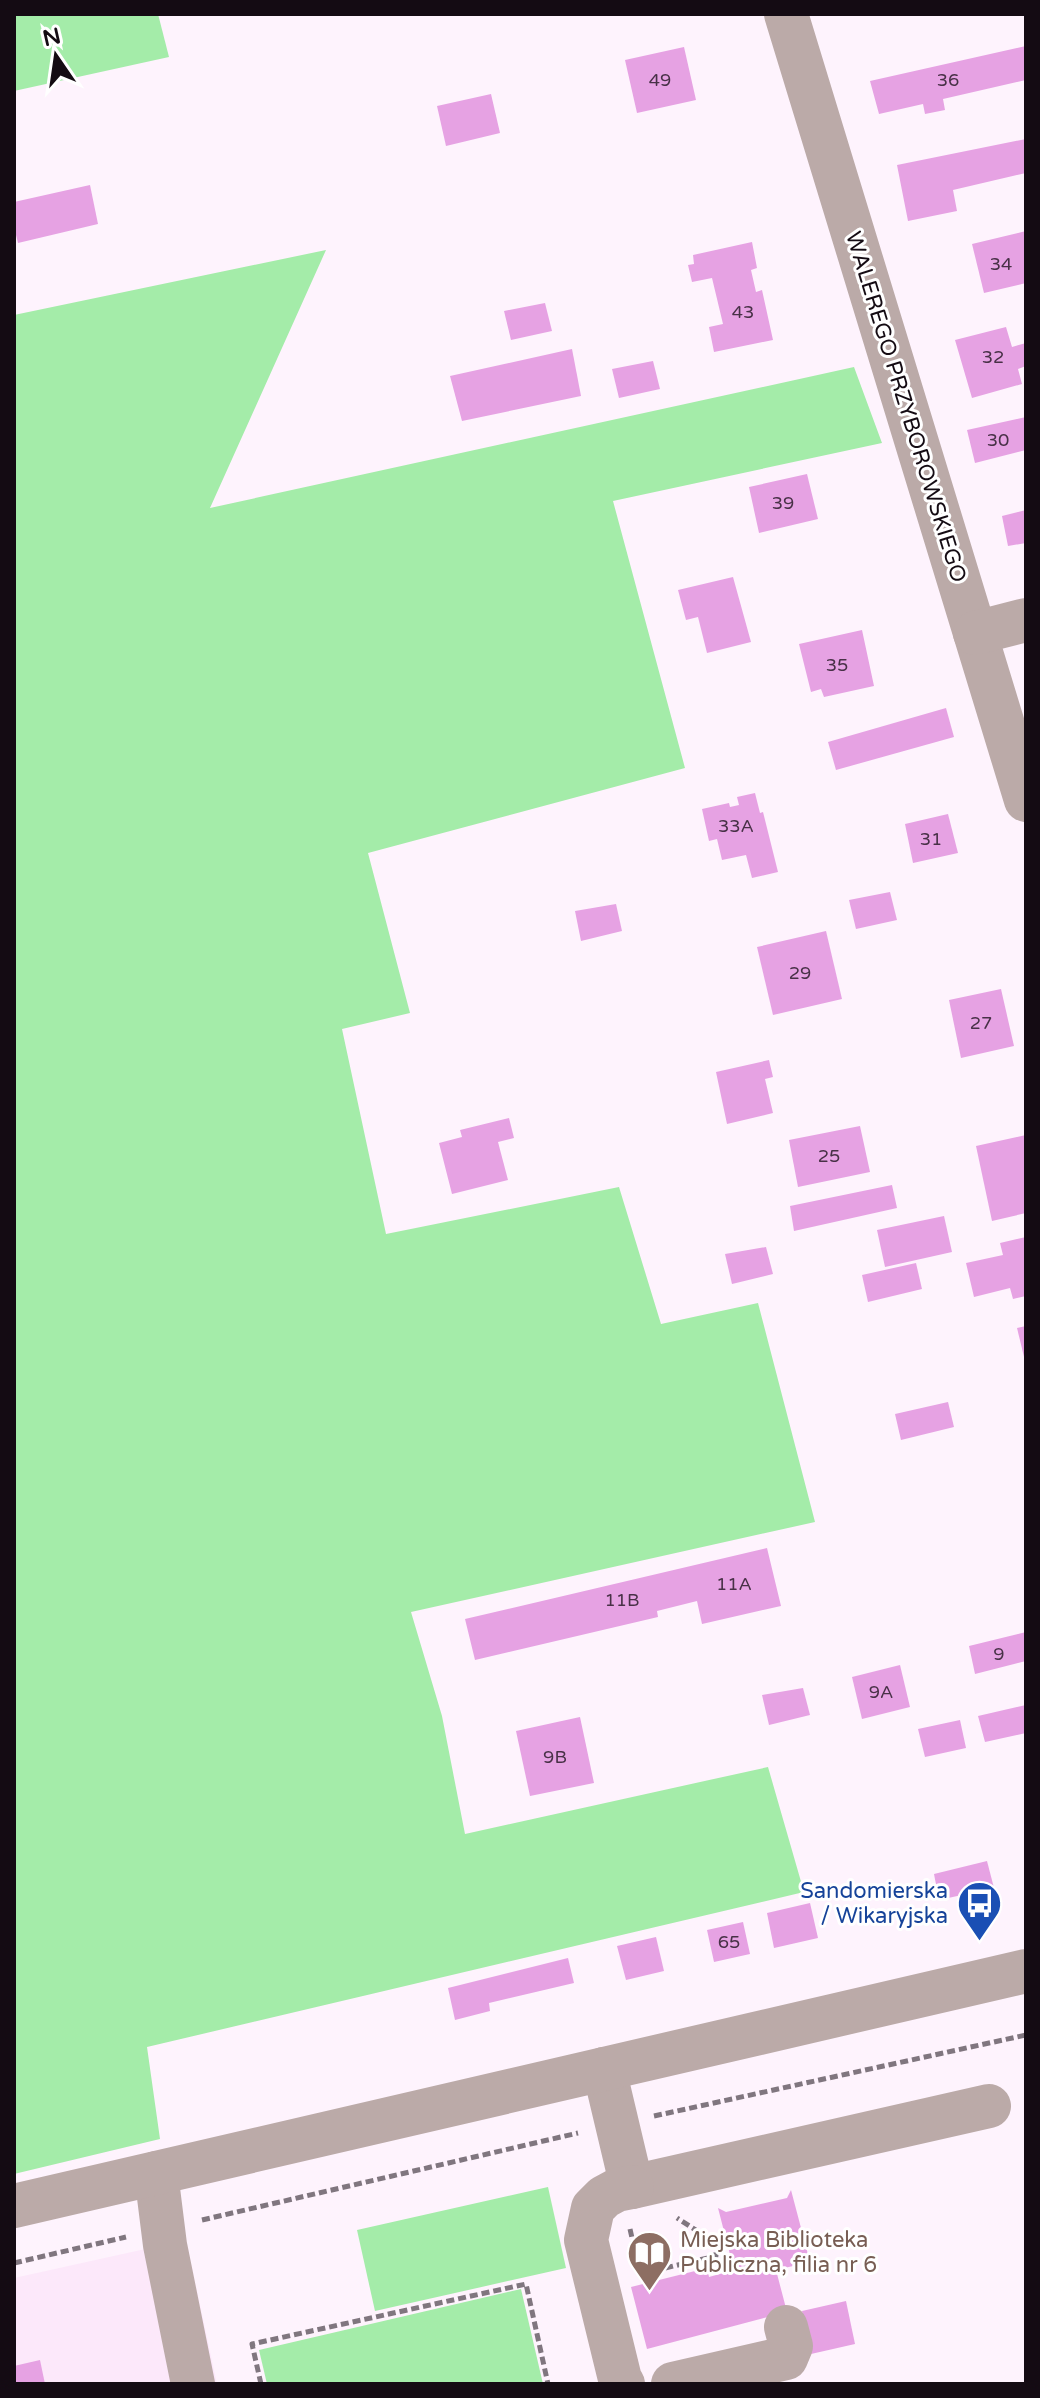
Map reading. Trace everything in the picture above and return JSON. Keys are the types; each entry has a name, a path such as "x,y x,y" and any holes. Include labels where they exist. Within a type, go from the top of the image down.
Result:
{"street":[{"name":"WALEREGO PRZYBOROWSKIEGO","path":"786,14 1026,800"},
{"path":"975,633 1026,620"},
{"path":"14,2206 1026,1971"},
{"path":"604,2069 632,2187"},
{"path":"623,2384 586,2240 593,2208 604,2197 632,2187 989,2106"},
{"path":"156,2173 163,2229 193,2384"},
{"path":"673,2384 786,2358 791,2346 786,2327"}],"path":[{"path":"14,2263 618,2124 1026,2035"},
{"path":"632,2187 713,2241 716,2256 640,2274 632,2187"},
{"path":"261,2384 252,2344 526,2284 548,2384"}],"shaded area":[{"path":"186,2240 217,2384 14,2384 14,2278"}],"green space":[{"path":"14,14 158,14 169,57 14,91"},
{"path":"326,250 210,508 854,367 882,443 613,501 685,768 368,853 410,1013 342,1029 386,1234 619,1187 661,1324 758,1303 815,1522 411,1612 442,1716 465,1834 768,1767 804,1892 147,2047 160,2139 14,2174 14,315"},
{"path":"548,2187 566,2268 375,2311 357,2230"},
{"path":"521,2289 543,2384 267,2384 259,2350"}],"building":[{"path":"1026,46 1026,80 943,99 945,110 925,114 923,104 879,114 870,81"},
{"path":"684,47 696,100 637,113 625,60"},
{"path":"491,94 500,133 446,146 437,106"},
{"path":"1026,139 1026,173 953,190 957,211 908,221 897,165"},
{"path":"90,185 98,224 18,243 14,227 14,202"},
{"path":"1026,231 1026,283 984,293 972,244"},
{"path":"752,242 757,268 751,270 756,292 762,290 773,340 714,352 709,327 723,324 712,278 692,282 688,265 694,264 693,255"},
{"path":"545,303 552,331 511,340 504,311"},
{"path":"1006,327 1012,347 1026,343 1026,366 1018,369 1022,384 972,398 955,340"},
{"path":"572,349 581,396 462,421 450,376"},
{"path":"653,361 660,389 619,398 612,369"},
{"path":"1026,417 1026,450 975,463 967,430"},
{"path":"807,474 818,519 759,533 749,487"},
{"path":"1026,510 1026,543 1008,546 1002,516"},
{"path":"733,577 751,642 707,653 698,617 686,620 678,590"},
{"path":"862,630 874,686 824,697 821,689 811,692 799,644"},
{"path":"946,708 954,737 836,770 828,742"},
{"path":"755,793 778,872 752,878 746,855 722,860 717,839 709,841 702,809 729,803 730,807 739,805 737,797"},
{"path":"948,814 958,853 913,863 905,824"},
{"path":"890,892 897,920 856,929 849,900"},
{"path":"616,904 622,931 581,941 575,911"},
{"path":"826,931 842,999 773,1015 757,947"},
{"path":"1001,989 1014,1046 961,1058 949,1000"},
{"path":"769,1060 773,1077 765,1079 773,1113 727,1124 716,1072"},
{"path":"509,1118 514,1138 498,1142 508,1180 452,1194 439,1143 462,1137 460,1130"},
{"path":"860,1126 870,1172 798,1187 789,1140"},
{"path":"1026,1135 1026,1213 992,1221 976,1146"},
{"path":"892,1185 897,1208 794,1231 790,1206"},
{"path":"944,1216 952,1252 885,1267 877,1230"},
{"path":"1026,1237 1026,1296 1013,1299 1010,1288 974,1297 966,1263 1003,1255 1000,1243"},
{"path":"766,1247 773,1274 732,1284 725,1254"},
{"path":"916,1263 922,1289 868,1302 862,1275"},
{"path":"1026,1326 1026,1361 1025,1361 1017,1328"},
{"path":"948,1402 954,1427 901,1440 895,1414"},
{"path":"767,1548 781,1606 702,1624 697,1601 657,1611 658,1617 475,1660 465,1619"},
{"path":"1026,1632 1026,1661 975,1674 969,1646"},
{"path":"900,1665 910,1707 862,1719 852,1677"},
{"path":"803,1688 810,1715 769,1725 762,1695"},
{"path":"1026,1705 1026,1733 985,1742 978,1716"},
{"path":"580,1717 594,1783 530,1796 516,1731"},
{"path":"960,1720 966,1748 925,1757 918,1729"},
{"path":"987,1861 994,1888 939,1900 934,1874"},
{"path":"810,1903 818,1938 774,1948 767,1913"},
{"path":"743,1922 750,1954 714,1962 707,1930"},
{"path":"656,1937 664,1971 626,1980 617,1946"},
{"path":"568,1958 574,1983 489,2003 490,2011 455,2020 448,1988"},
{"path":"791,2190 810,2262 776,2270 787,2312 647,2349 631,2287 707,2268 709,2277 734,2270 718,2208 726,2212 787,2198"},
{"path":"846,2301 855,2344 811,2354 802,2311"},
{"path":"40,2360 45,2384 14,2384 14,2366"}],"place":[{"name":"Sandomierska / Wikaryjska","path":"979,1943"},
{"name":"Miejska Biblioteka Publiczna, filia nr 6","path":"649,2292"}]}
